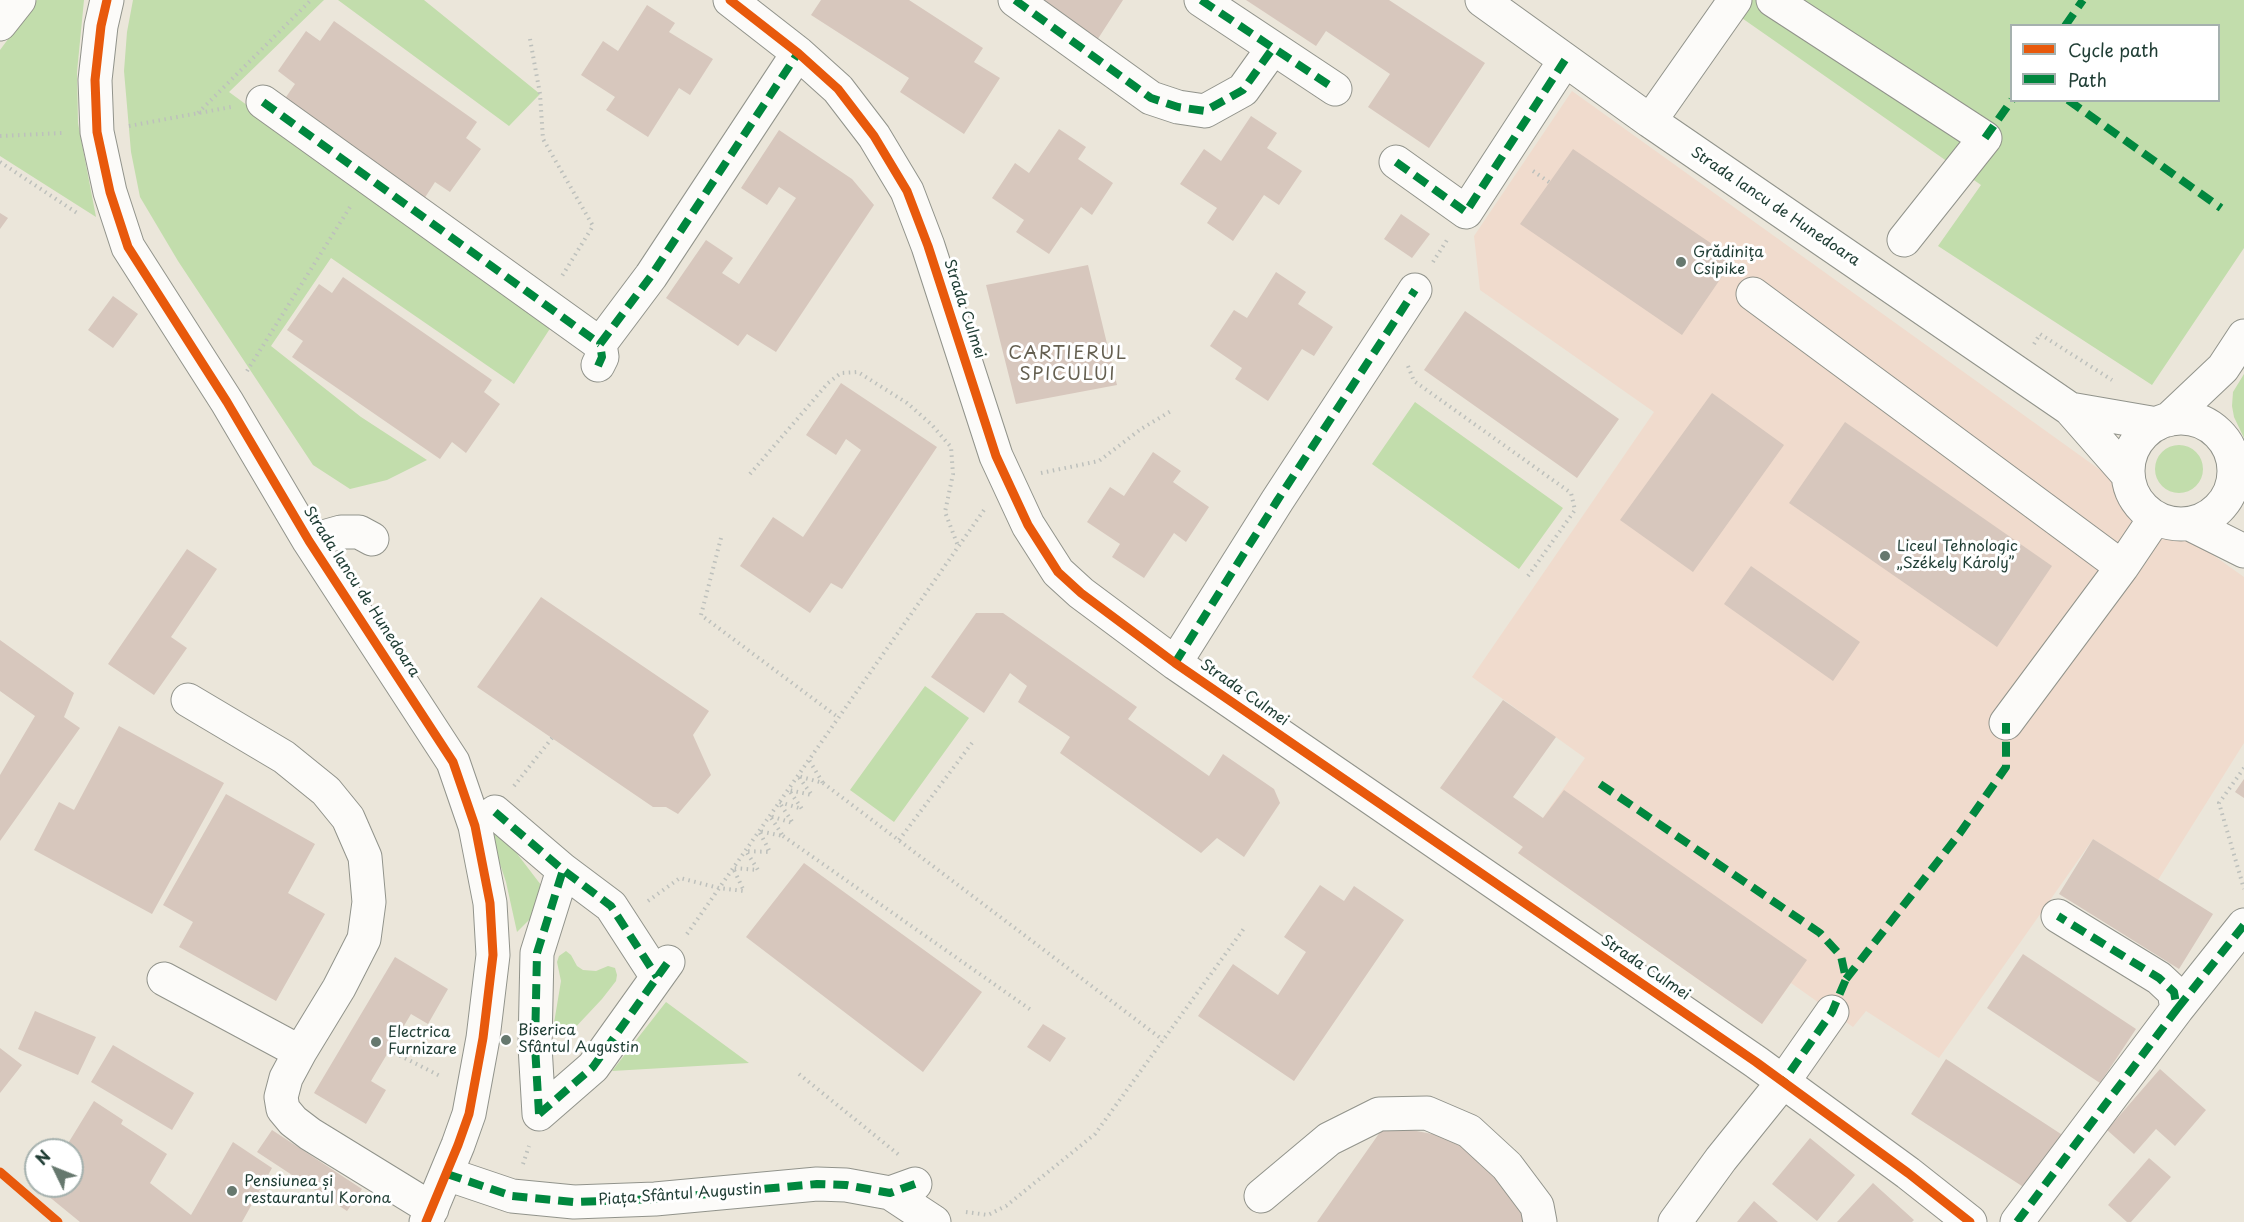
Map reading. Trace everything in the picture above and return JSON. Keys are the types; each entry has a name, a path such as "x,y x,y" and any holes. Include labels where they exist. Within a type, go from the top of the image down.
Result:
{"street":[{"path":"0,24 19,0"},
{"name":"Strada Iancu de Hunedoara","path":"107,0 101,26 95,80 97,132 110,192 128,247 227,402 309,541 453,762 475,826 490,903 493,955 483,1038 469,1114 429,1216"},
{"name":"Strada Culmei","path":"730,0 798,53 838,89 874,136 907,191 928,246 996,456 1028,525 1058,572 1081,593 1174,663 1783,1082 1908,1173 1970,1222"},
{"path":"1015,0 1151,98 1178,107 1205,111 1243,90 1273,48"},
{"path":"1201,0 1335,89"},
{"name":"Strada Iancu de Hunedoara","path":"1482,0 1650,121 1860,282 2014,371 2070,409 2128,476"},
{"path":"1650,121 1735,0"},
{"path":"1773,0 1985,138 1904,240"},
{"path":"263,102 545,304 599,355 798,53"},
{"path":"1396,162 1466,212 1565,60"},
{"path":"1174,663 1415,290"},
{"path":"1753,294 2122,567"},
{"path":"2162,422 2177,418 2197,420 2206,424 2221,436 2233,456 2239,487 2229,495 2220,509 2206,519 2190,524 2172,524 2155,518 2142,507 2133,492 2128,476 2130,455 2148,430 2162,422 2223,368 2244,336"},
{"path":"2221,436 2223,368"},
{"name":"Strada Iancu de Hunedoara","path":"2070,409 2162,422"},
{"path":"2006,723 2122,567 2155,518"},
{"path":"2190,524 2244,551"},
{"path":"309,541 341,532 359,532 372,539"},
{"path":"188,700 284,758 326,791 348,818 365,857 369,902 364,939 339,988 286,1078 282,1097 283,1109 309,1134 429,1216"},
{"path":"495,812 563,870 611,906 662,969 593,1067 539,1114 535,1046 537,953 563,870"},
{"path":"2058,916 2159,978 2174,992 2177,1009"},
{"path":"2017,1222 2177,1009 2244,925"},
{"path":"164,979 300,1052"},
{"path":"1675,1222 1721,1159 1783,1082 1832,1012"},
{"path":"1262,1196 1329,1139 1379,1114 1427,1113 1469,1131 1507,1166 1537,1206 1540,1222"},
{"name":"Piața Sfântul Augustin","path":"447,1174 512,1196 574,1202 655,1199 817,1184 903,1189"},
{"path":"903,1189 934,1222"}],"path":[{"path":"197,113 311,0"},
{"path":"530,39 540,94 543,139 593,226 545,304"},
{"path":"0,162 128,247"},
{"path":"227,402 369,178"},
{"path":"1415,290 1466,212"},
{"path":"1391,326 1414,381 1571,493 1575,510 1528,576"},
{"path":"2014,371 2040,334 2114,381"},
{"path":"662,969 959,547 945,512 953,474 951,447 931,424 907,403 858,372 841,373 828,383 750,474"},
{"path":"1056,470 1099,461 1141,429 1171,411"},
{"path":"721,538 701,615 839,718"},
{"path":"495,812 552,738"},
{"path":"899,840 972,742"},
{"path":"809,760 823,783"},
{"path":"2244,768 2219,803 2244,890"},
{"path":"798,776 823,783 1163,1040"},
{"path":"789,790 812,795 798,776"},
{"path":"779,802 802,809 789,790"},
{"path":"770,816 793,823 779,802"},
{"path":"770,816 783,836 1031,1010"},
{"path":"759,831 783,836"},
{"path":"746,851 770,852 759,831"},
{"path":"733,868 758,870 746,851"},
{"path":"645,904 680,878 719,888 744,891 733,868"},
{"path":"799,1074 900,1156 903,1189 968,1214 988,1215 1006,1206 1095,1134 1245,927"},
{"path":"389,1050 413,1063"}],"shaded area":[{"name":"Liceul Tehnologic „Székely Károly”","path":"1572,91 2117,482 2132,508 2152,523 2165,532 2185,535 2244,577 2244,743 2158,880 2093,839 1939,1058 1866,1011 1853,1027 1791,983 1762,1024 1518,853 1585,758 1472,677 1654,412 1480,290 1474,236"}],"green space":[{"path":"37,0 84,0 77,72 78,123 96,217 0,156 0,50"},
{"path":"133,0 324,0 229,92 551,327 514,384 331,258 271,346 361,417 427,460 387,480 350,489 313,465 178,261 140,197 131,152 124,71 127,32"},
{"path":"338,0 424,0 540,94 509,126"},
{"path":"1716,0 2244,0 2244,248 2152,385 1938,246 1981,185"},
{"path":"2244,374 2244,438 2234,417 2232,406 2233,392"},
{"path":"1415,402 1563,508 1519,569 1372,464"},
{"path":"2179,445 2196,452 2203,469 2196,486 2179,493 2162,486 2155,469 2162,452"},
{"path":"925,686 969,718 894,822 850,790"},
{"path":"486,822 515,851 541,885 542,895 536,913 517,932 506,882"},
{"path":"566,951 577,966 583,970 596,971 608,966 615,968 617,975 616,981 602,999 571,1032 562,1034 556,1032 554,1023 561,981 557,962 559,956"},
{"path":"666,1002 749,1063 612,1071"}],"building":[{"path":"821,0 909,0 983,48 974,62 1000,78 964,134 900,92 909,78 811,15"},
{"path":"1018,0 1123,0 1092,48"},
{"path":"1246,0 1389,0 1485,63 1429,148 1368,107 1390,74 1326,31 1316,46"},
{"path":"647,5 675,23 669,32 713,59 690,95 679,88 648,137 606,110 615,97 581,75 603,41 618,51"},
{"path":"334,21 477,122 466,138 481,149 450,192 435,182 424,199 284,100 295,84 278,71 306,31 320,41"},
{"path":"1251,116 1277,133 1267,148 1302,171 1279,205 1264,195 1233,241 1207,223 1217,208 1180,184 1204,149 1221,161"},
{"path":"1059,129 1086,147 1078,159 1113,183 1092,215 1081,207 1049,254 1016,232 1024,220 992,198 1015,163 1029,173"},
{"path":"779,130 852,179 874,205 776,352 747,334 738,346 666,298 706,240 733,258 722,273 739,284 796,198 779,187 767,205 741,188"},
{"path":"1573,149 1734,259 1682,335 1520,224"},
{"path":"0,213 8,218 0,229"},
{"path":"1401,214 1430,234 1412,258 1384,239"},
{"path":"1088,265 1117,385 1016,404 986,285"},
{"path":"1276,272 1306,292 1298,304 1333,327 1314,356 1302,349 1268,401 1235,379 1242,368 1210,346 1234,310 1247,318"},
{"path":"343,277 492,380 484,392 500,404 466,453 452,442 440,459 292,357 303,341 287,330 319,284 332,293"},
{"path":"113,296 138,314 113,348 88,330"},
{"path":"1465,311 1619,419 1577,478 1424,370"},
{"path":"841,383 937,447 842,589 831,583 810,613 740,566 773,517 803,537 861,450 846,439 836,455 806,435"},
{"path":"1712,393 1784,445 1693,572 1620,520"},
{"path":"1845,422 2052,566 1997,647 1789,503"},
{"path":"1153,452 1181,471 1173,482 1209,507 1186,542 1174,533 1144,578 1112,557 1120,544 1087,522 1110,487 1124,496"},
{"path":"187,549 217,569 171,637 187,648 154,695 108,664"},
{"path":"1751,566 1860,642 1833,681 1724,604"},
{"path":"541,597 709,711 693,735 711,775 678,814 666,807 653,807 477,687"},
{"path":"976,613 1003,613 1137,707 1128,719 1209,776 1223,754 1274,789 1280,803 1244,857 1217,838 1201,853 1060,753 1070,737 1018,702 1027,686 1010,673 984,713 931,677"},
{"path":"0,640 74,693 64,717 80,728 0,841 0,775 35,716 0,691"},
{"path":"1503,700 1556,737 1513,797 1543,818 1564,790 1807,960 1762,1024 1518,853 1523,847 1440,788"},
{"path":"119,726 224,783 152,914 34,850 59,802 74,810"},
{"path":"2244,779 2244,798 2235,792"},
{"path":"226,794 315,844 288,893 325,914 276,1001 179,947 193,922 163,905"},
{"path":"2093,839 2213,914 2179,969 2059,894"},
{"path":"804,863 982,992 923,1072 746,937"},
{"path":"1320,885 1344,901 1354,886 1404,920 1294,1081 1198,1016 1233,964 1278,995 1306,952 1284,937"},
{"path":"2023,954 2136,1029 2100,1083 1987,1008"},
{"path":"395,957 448,989 428,1024 411,1014 371,1081 386,1090 366,1124 314,1093"},
{"path":"35,1011 96,1037 78,1075 18,1049"},
{"path":"1043,1024 1066,1038 1050,1062 1027,1047"},
{"path":"113,1045 194,1093 172,1130 91,1082"},
{"path":"0,1048 22,1065 0,1093"},
{"path":"1946,1059 2064,1136 2028,1190 1911,1114"},
{"path":"2160,1069 2206,1110 2175,1146 2156,1129 2134,1154 2107,1130"},
{"path":"94,1101 123,1120 121,1124 167,1154 150,1183 191,1215 233,1142 272,1168 242,1222 80,1222 51,1198 84,1198 84,1138 71,1138"},
{"path":"1385,1125 1469,1141 1535,1222 1317,1222"},
{"path":"272,1130 362,1189 347,1211 257,1152"},
{"path":"1810,1138 1855,1175 1817,1221 1772,1184"},
{"path":"2149,1158 2171,1177 2131,1222 2127,1222 2108,1205"},
{"path":"1873,1183 1914,1220 1912,1222 1837,1222"},
{"path":"1754,1201 1778,1222 1737,1222"}],"marked path":[{"path":"1015,0 1151,98 1178,107 1205,111 1243,90 1273,48"},
{"path":"1201,0 1335,89"},
{"path":"2066,24 2083,0"},
{"path":"598,366 602,357 600,344 651,276 798,53"},
{"path":"1396,162 1466,212 1565,60"},
{"path":"263,102 600,344"},
{"path":"1985,138 2011,102"},
{"path":"2071,102 2221,208"},
{"path":"1175,663 1277,501 1415,290"},
{"path":"1846,979 1960,833 2006,767 2006,723"},
{"path":"1600,784 1820,933 1841,956 1846,979 1832,1012 1783,1082"},
{"path":"495,812 563,870 611,906 657,977"},
{"path":"539,1114 535,1046 537,953 563,870"},
{"path":"2017,1222 2177,1009 2174,992 2159,978 2058,916"},
{"path":"2177,1009 2244,925"},
{"path":"539,1114 593,1067 668,962"},
{"path":"447,1174 512,1196 574,1202 655,1199 817,1184 846,1185 890,1193 915,1184"}],"cycle path":[{"path":"107,0 101,26 95,80 97,132 110,192 128,247 227,402 309,541 453,762 475,826 490,903 493,955 483,1038 469,1114 426,1222"},
{"path":"730,0 798,53 838,89 874,136 907,191 928,246 996,456 1028,525 1058,572 1081,593 1175,663 1756,1062 1908,1173 1970,1222"},
{"path":"0,1172 58,1222"}],"place":[{"name":"Grădiniţa Csipike","path":"1681,262"},
{"name":"Liceul Tehnologic „Székely Károly”","path":"1885,556"},
{"name":"Biserica Sfântul Augustin","path":"506,1040"},
{"name":"Electrica Furnizare","path":"376,1042"},
{"name":"Pensiunea și restaurantul Korona","path":"232,1191"}],"district":[{"name":"CARTIERUL SPICULUI","path":"1068,364"}]}
